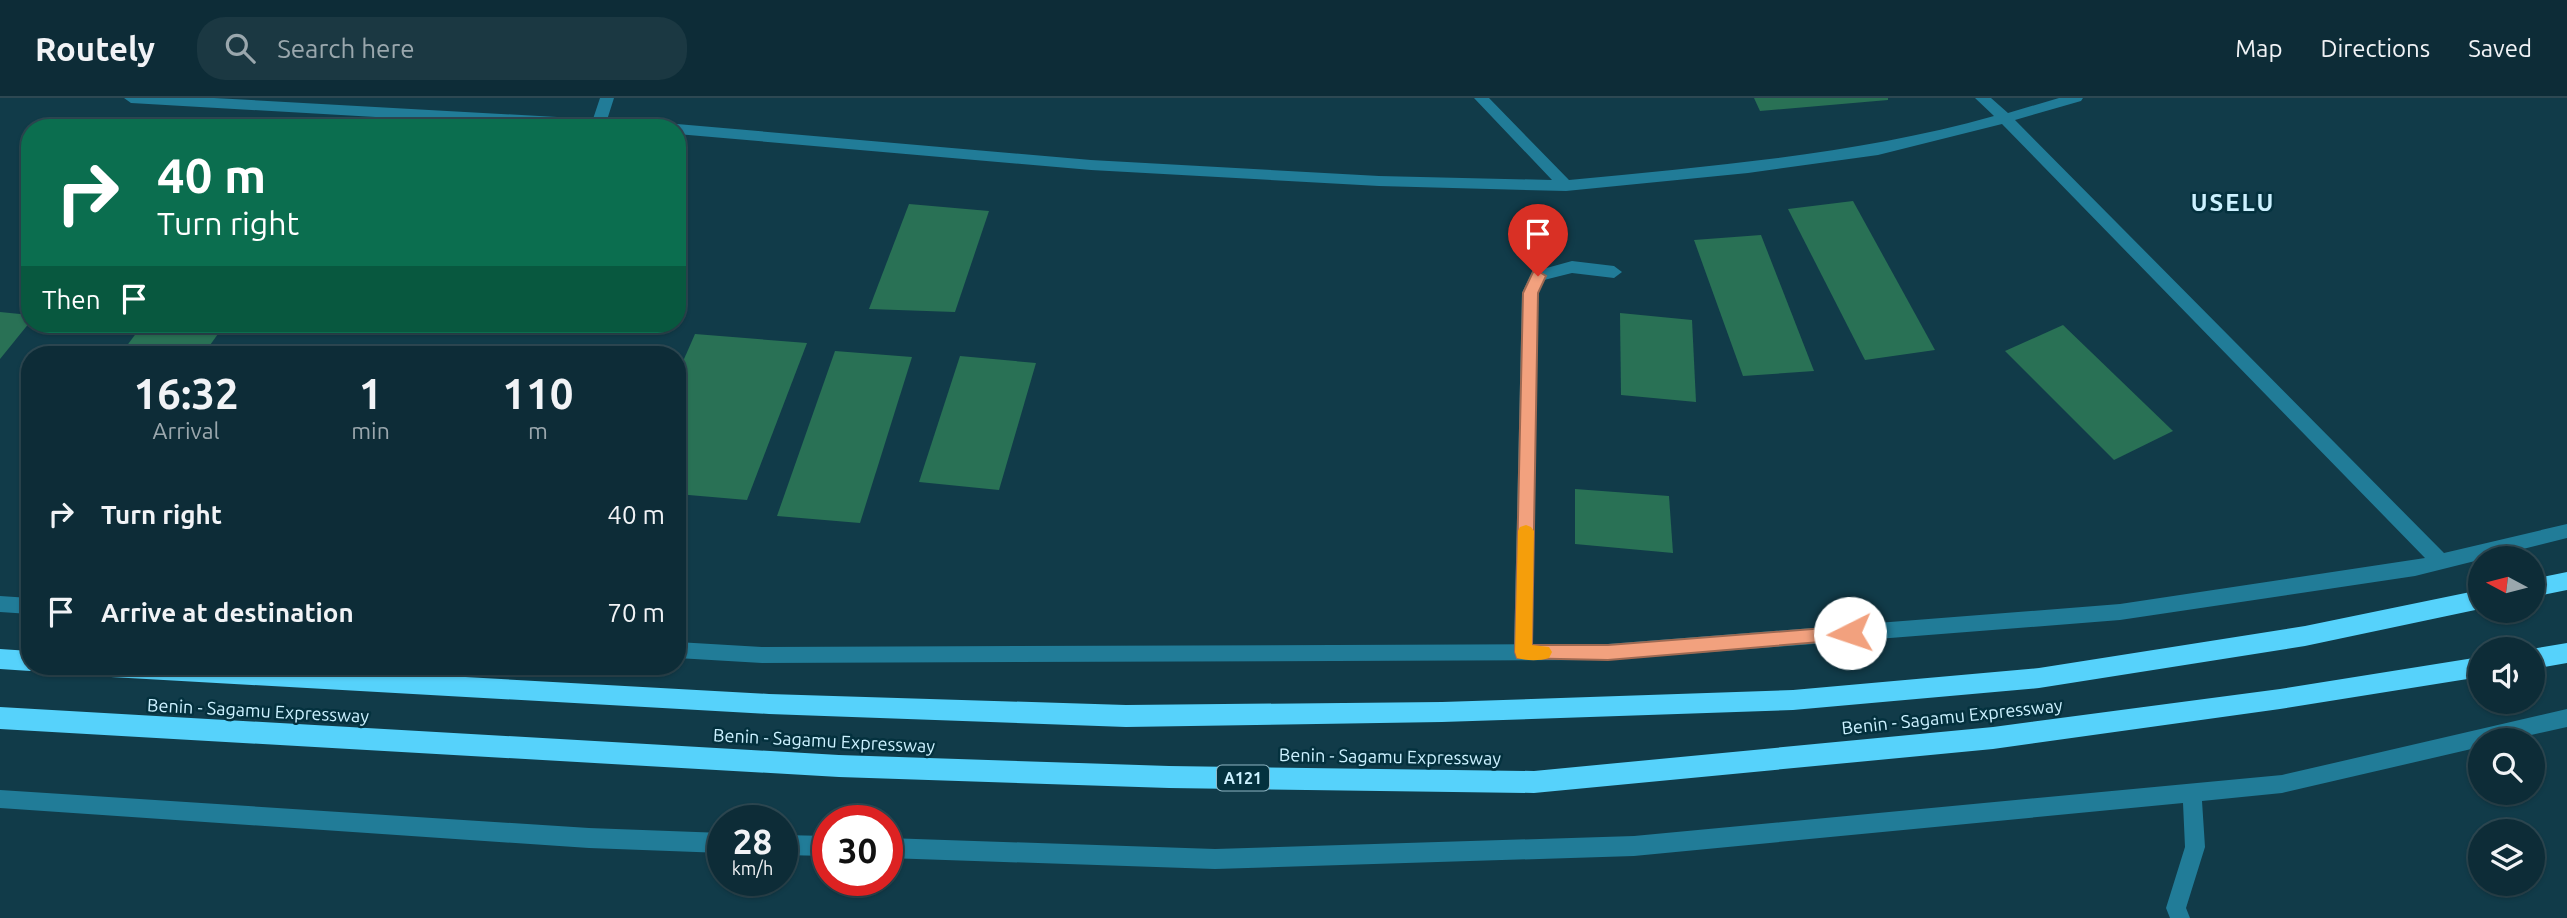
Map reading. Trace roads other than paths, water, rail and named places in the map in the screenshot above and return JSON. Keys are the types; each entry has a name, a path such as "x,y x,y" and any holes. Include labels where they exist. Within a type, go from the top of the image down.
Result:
{"highway":[{"path":"2545,585 2567,581"},
{"path":"234,675 782,705 1126,716 1442,712 1793,700 2039,678 2305,636 2468,602"},
{"path":"2545,657 2567,653"},
{"path":"0,659 21,660"},
{"name":"Benin - Sagamu Expressway","path":"0,719 839,766 1169,777 1534,782 1993,738 2280,699 2468,669"}],"street":[{"path":"131,98 529,119"},
{"path":"600,119 607,98"},
{"path":"1481,98 1566,186"},
{"path":"1982,98 2006,119 2440,561"},
{"path":"686,130 1091,165 1379,181 1566,186 1748,168 1878,150 2006,119 2076,98"},
{"path":"1523,652 1531,293 1538,276 1572,267 1615,272"},
{"path":"686,651 762,655 1608,652 2120,612 2416,568 2567,531"},
{"path":"0,604 21,605"},
{"path":"903,849 1215,859 1634,846 2282,784 2567,718"},
{"path":"2180,918 2176,908 2195,847 2192,793"},
{"path":"0,799 589,838 707,842"}],"district":[{"name":"USELU","path":"2233,203"}]}
